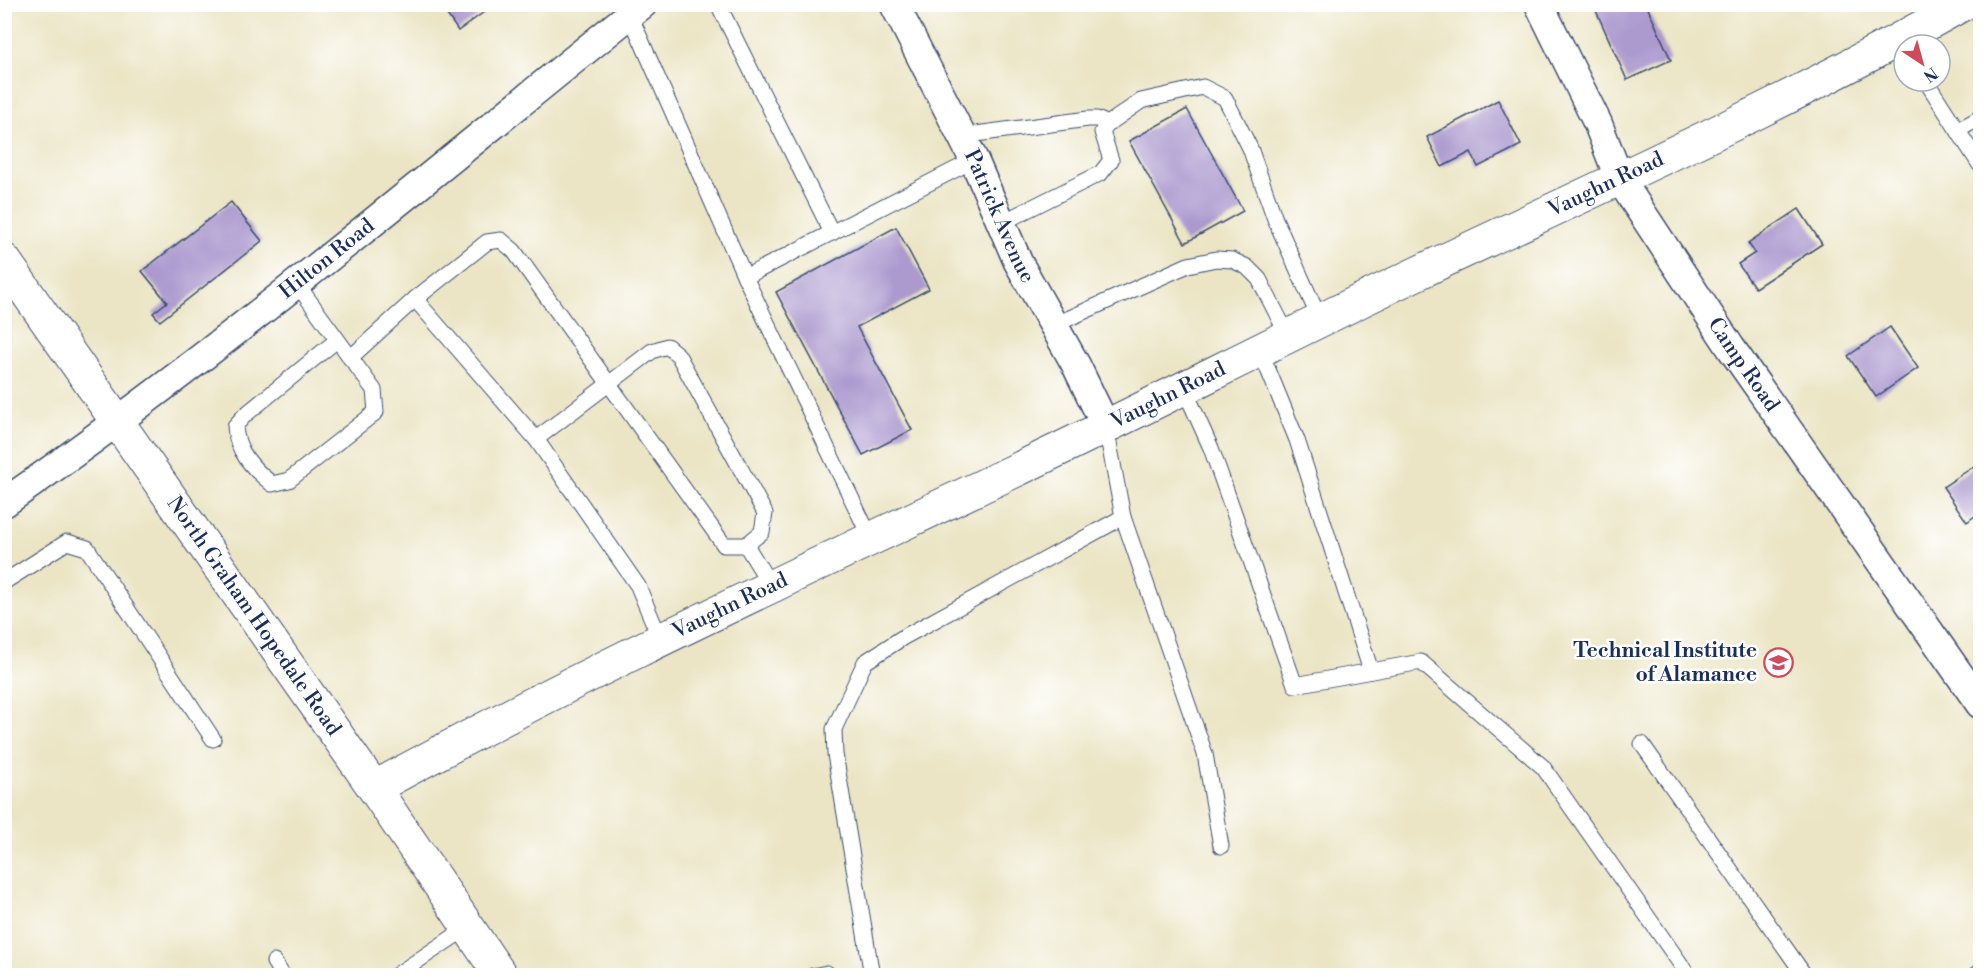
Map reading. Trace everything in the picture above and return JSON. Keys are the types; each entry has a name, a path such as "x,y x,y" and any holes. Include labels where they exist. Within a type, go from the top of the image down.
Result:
{"street":[{"name":"Patrick Avenue","path":"894,4 968,148 1018,262 1054,325 1106,427"},
{"name":"Camp Road","path":"1539,4 1598,124 1619,178 1731,348 1980,704"},
{"name":"Vaughn Road","path":"1918,33 1963,4"},
{"name":"Hilton Road","path":"4,503 117,424 297,284 637,10"},
{"name":"Vaughn Road","path":"374,788 468,736 771,586 1106,427 1320,320 1892,48"},
{"name":"North Graham Hopedale Road","path":"4,260 374,788 501,975"}],"lane":[{"path":"718,4 832,232"},
{"path":"637,10 746,277 871,539"},
{"path":"1001,223 1101,173 1111,160 1102,132 1108,124 1141,101 1203,87 1225,98 1250,148 1275,219 1320,320"},
{"path":"1934,93 1980,165"},
{"path":"746,277 832,232 968,148 1088,119 1097,118 1108,124"},
{"path":"1958,130 1980,118"},
{"path":"350,357 415,299 487,242 501,240 514,251 609,384 724,545 746,545 762,532 765,513 678,355 667,346 652,351 609,384 536,439"},
{"path":"1054,325 1188,265 1216,259 1232,260 1247,267 1259,279 1297,440 1371,671"},
{"path":"297,284 338,340 374,390 376,412 289,480 272,484 258,473 241,450 236,442 235,426 245,415 338,340"},
{"path":"415,299 536,439 638,586 661,640"},
{"path":"1184,388 1211,448 1295,685 1421,662 1543,767 1689,975"},
{"path":"1106,427 1123,517 1205,754 1221,846"},
{"path":"872,975 835,754 834,729 865,662 902,638 1123,517"},
{"path":"4,582 67,542 87,548 213,740"},
{"path":"746,545 771,586"},
{"path":"1642,744 1805,975"},
{"path":"395,975 468,927"},
{"path":"274,962 283,975"},
{"path":"1975,975 1980,972"},
{"path":"812,975 827,973 831,975"}],"building":[{"path":"440,4 495,4 458,31"},
{"path":"1593,4 1646,4 1671,60 1627,80"},
{"path":"1498,100 1521,145 1478,167 1471,152 1442,167 1427,137"},
{"path":"1187,109 1243,211 1185,243 1129,141"},
{"path":"231,202 262,241 160,321 153,313 167,302 142,271"},
{"path":"1799,209 1822,244 1755,288 1738,264 1755,253 1748,243"},
{"path":"896,227 929,289 857,327 912,430 863,455 776,292"},
{"path":"1890,327 1918,368 1876,397 1848,356"},
{"path":"1973,467 1980,478 1980,512 1967,522 1943,487"}],"place":[{"name":"Technical Institute of Alamance","path":"1778,663"}]}
